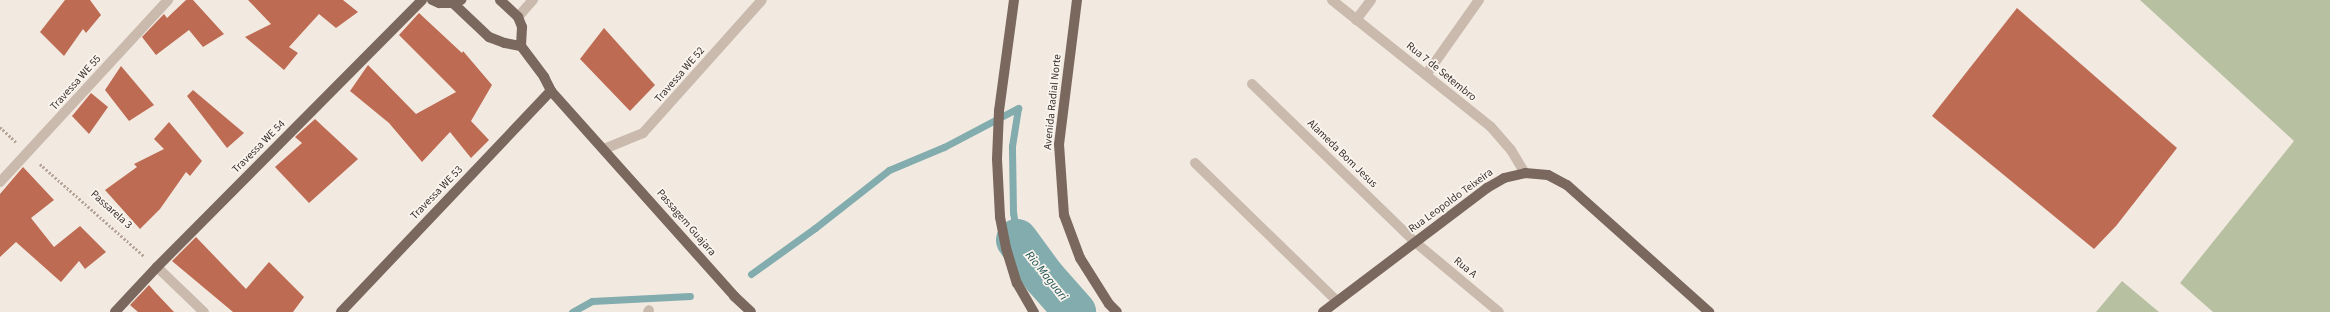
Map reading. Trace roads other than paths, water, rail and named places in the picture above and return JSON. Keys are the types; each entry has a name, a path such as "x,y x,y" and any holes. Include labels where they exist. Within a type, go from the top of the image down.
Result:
{"main road":[{"name":"Travessa WE 54","path":"115,312 156,267 422,0"},
{"path":"432,0 439,3 457,2 489,37 505,43 521,46 522,27 518,17 500,0"},
{"path":"1014,0 999,112 997,160 1000,218 1006,248 1017,283 1034,312"},
{"name":"Avenida Radial Norte","path":"1076,0 1058,144 1064,215 1080,258 1109,304 1117,312"},
{"name":"Passagem Guajara","path":"521,46 544,77 551,91 734,296 751,312"},
{"name":"Travessa WE 53","path":"341,312 551,91"},
{"name":"Rua Leopoldo Teixeira","path":"1323,312 1487,188 1504,178 1525,173 1548,175 1567,185 1709,312"}],"street":[{"name":"Travessa WE 55","path":"0,182 168,0"},
{"path":"518,17 533,0"},
{"name":"Travessa WE 52","path":"604,149 643,133 762,0"},
{"name":"Rua 7 de Setembro","path":"1332,0 1491,128 1511,150 1525,173"},
{"path":"1356,20 1370,0"},
{"path":"1426,75 1480,0"},
{"name":"Alameda Bom Jesus","path":"1252,84 1415,242"},
{"path":"1195,163 1337,300"},
{"name":"Rua A","path":"1415,242 1499,312"},
{"path":"156,267 204,312"}],"waterway":[{"path":"1017,240 1013,213 1012,146 1018,108"},
{"path":"751,274 815,228 889,170 944,147 1018,108"},
{"name":"Rio Maguari","path":"1017,240 1044,277 1075,312"},
{"path":"572,312 592,301 690,296"}]}
